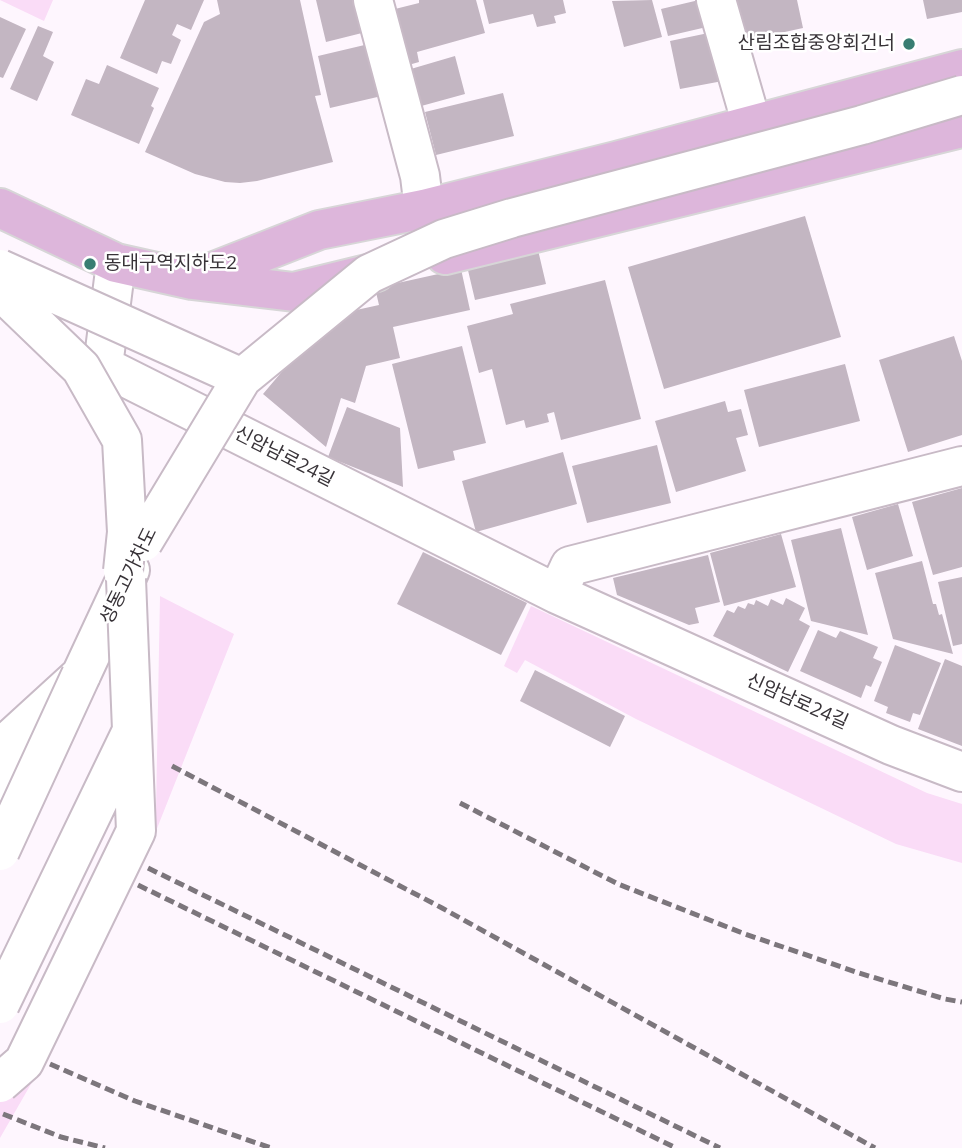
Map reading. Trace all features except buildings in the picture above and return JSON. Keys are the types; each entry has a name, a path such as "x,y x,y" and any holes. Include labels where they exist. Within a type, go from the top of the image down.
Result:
{"main road":[{"path":"192,280 319,230 424,209 962,69"},
{"path":"0,208 116,263 192,280 295,292 962,128"}],"street":[{"path":"373,0 420,176 424,209"},
{"path":"716,0 752,125"},
{"name":"성동고가차도","path":"0,851 143,542 242,378 369,274 444,239 512,218 862,125 962,95"},
{"name":"신암남로24길","path":"116,263 103,366 557,594 891,745 962,772"},
{"path":"0,269 242,378"},
{"path":"0,290 81,368 122,440 127,532 124,583 136,831 24,1062 0,1083"},
{"path":"557,594 570,566 962,466"},
{"path":"0,749 81,675"},
{"path":"0,797 37,716"},
{"path":"0,1004 132,731"}],"shaded area":[{"path":"0,0 53,0 44,21"},
{"path":"160,596 234,634 154,836 35,1077 0,1138 0,1099 22,1083 156,810"},
{"path":"531,606 927,793 962,804 962,863 896,844 636,719 525,660 517,673 504,666"}],"railway":[{"path":"172,766 442,908 875,1148"},
{"path":"460,803 618,884 745,934 859,973 962,1002"},
{"path":"148,868 720,1148"},
{"path":"138,885 676,1148"},
{"path":"50,1064 135,1101 271,1148"},
{"path":"3,1114 61,1137 105,1148"}],"place":[{"name":"산림조합중앙회건너","path":"909,44"},
{"name":"동대구역지하도2","path":"90,264"}]}
